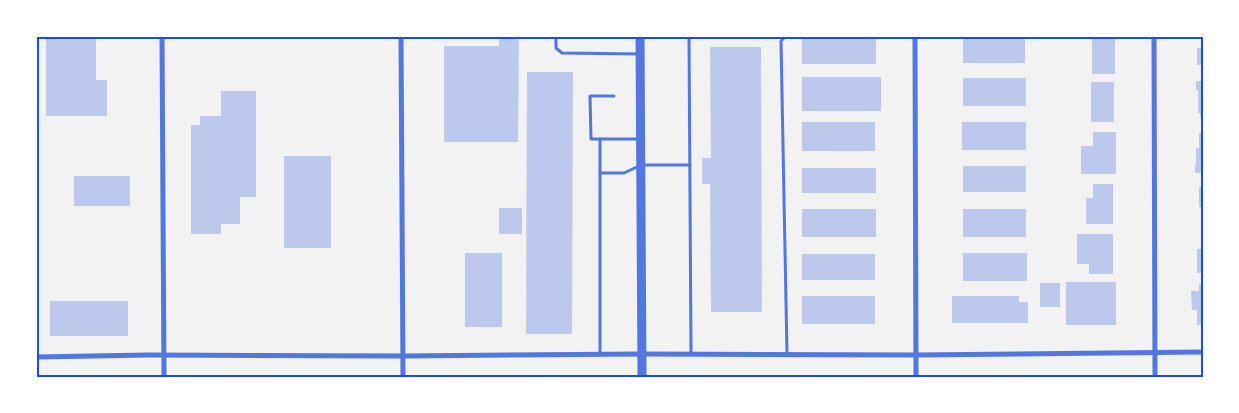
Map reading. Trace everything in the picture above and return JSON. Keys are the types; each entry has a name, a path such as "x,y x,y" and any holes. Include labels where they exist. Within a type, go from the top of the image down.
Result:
{"street":[{"path":"162,36 164,377"},
{"path":"401,36 403,377"},
{"path":"640,36 642,377"},
{"path":"915,36 916,377"},
{"path":"1154,36 1155,377"},
{"path":"36,356 916,355 1203,352"}],"lane":[{"path":"556,36 556,48 562,52 640,54"},
{"path":"689,36 691,354"},
{"path":"786,36 782,41 787,354"},
{"path":"614,96 590,96 590,140 641,139"},
{"path":"600,140 600,354"},
{"path":"600,173 624,173 641,165 690,165"}],"building":[{"path":"46,36 96,36 96,80 107,80 107,116 46,116"},
{"path":"499,36 519,36 518,142 444,142 444,46 499,46"},
{"path":"802,36 876,36 876,64 802,64"},
{"path":"963,36 1025,36 1025,63 963,63"},
{"path":"1092,36 1115,36 1115,74 1092,74"},
{"path":"710,47 761,47 762,312 711,312 710,184 702,184 702,158 711,158"},
{"path":"1197,48 1203,48 1203,65 1197,65"},
{"path":"527,72 573,72 572,334 526,334"},
{"path":"802,77 881,77 881,111 802,111"},
{"path":"963,78 1026,78 1026,106 963,106"},
{"path":"1196,81 1203,81 1203,121 1201,121 1200,113 1198,113"},
{"path":"1091,82 1114,82 1114,122 1091,122"},
{"path":"221,91 256,91 256,197 240,197 240,224 221,224 221,234 191,234 191,125 200,125 200,116 221,116"},
{"path":"802,122 875,122 875,151 802,151"},
{"path":"962,122 1026,122 1026,150 962,150"},
{"path":"1093,132 1116,132 1116,174 1081,174 1081,146 1093,146"},
{"path":"1199,133 1203,133 1203,173 1195,173 1196,148 1199,148"},
{"path":"284,156 331,156 331,248 284,248"},
{"path":"963,166 1026,166 1026,192 963,192"},
{"path":"802,168 876,168 876,193 802,193"},
{"path":"74,176 130,176 130,206 74,206"},
{"path":"1093,184 1113,184 1113,224 1086,224 1086,198 1093,198"},
{"path":"1203,186 1203,207 1199,207 1199,187"},
{"path":"499,208 522,208 522,234 499,234"},
{"path":"802,209 876,209 876,237 802,237"},
{"path":"963,209 1026,209 1026,237 963,237"},
{"path":"1077,234 1113,234 1113,274 1089,274 1089,264 1077,264"},
{"path":"1197,249 1203,249 1203,273 1197,273"},
{"path":"465,253 502,253 502,327 465,327"},
{"path":"963,253 1027,253 1027,281 963,281"},
{"path":"802,254 875,254 875,280 802,280"},
{"path":"1066,282 1116,282 1116,325 1066,325"},
{"path":"1040,283 1060,283 1060,307 1040,307"},
{"path":"1199,284 1203,284 1203,325 1197,325 1197,310 1192,310 1191,291 1199,291"},
{"path":"802,296 875,296 875,324 802,324"},
{"path":"952,296 1019,296 1019,302 1028,302 1028,323 952,323"},
{"path":"50,301 128,301 128,336 50,336"}]}
